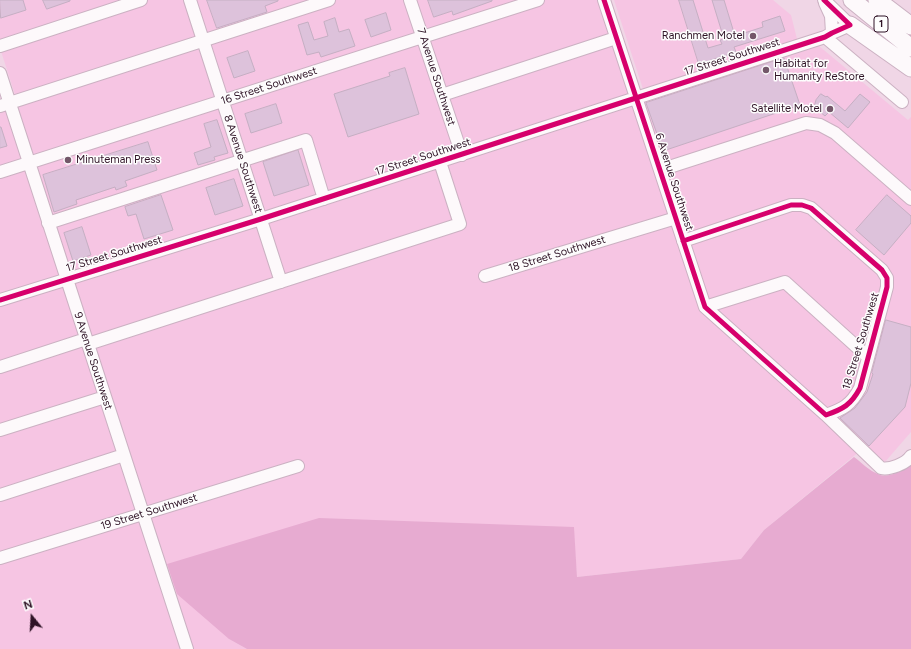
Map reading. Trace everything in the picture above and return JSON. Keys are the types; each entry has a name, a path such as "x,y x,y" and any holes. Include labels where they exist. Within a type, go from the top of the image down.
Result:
{"highway":[{"name":"1","path":"852,0 911,48"},
{"name":"1","path":"877,0 911,26"},
{"path":"850,25 911,68"}],"street":[{"path":"0,46 141,0"},
{"name":"8 Avenue Southwest","path":"190,0 281,282"},
{"path":"5,105 329,0"},
{"name":"7 Avenue Southwest","path":"410,0 462,155"},
{"name":"16 Street Southwest","path":"0,172 538,0"},
{"name":"6 Avenue Southwest","path":"604,0 705,307 826,415 881,468 886,469 903,463 911,456"},
{"path":"824,0 850,25"},
{"path":"824,0 831,16 829,35 902,102"},
{"name":"17 Street Southwest","path":"0,300 261,220 462,155 829,35 850,25"},
{"path":"442,95 616,38"},
{"name":"9 Avenue Southwest","path":"0,74 5,105 29,162 187,649"},
{"path":"660,170 806,123 820,125 836,133 911,199"},
{"path":"48,223 306,140 324,199"},
{"path":"0,366 87,342 281,282 460,224 440,162"},
{"name":"18 Street Southwest","path":"683,242 791,205 802,205 811,208 882,270 887,278 887,287 860,388 848,405 826,415"},
{"name":"18 Street Southwest","path":"485,276 676,218"},
{"path":"705,307 785,282 868,357"},
{"path":"0,430 105,397"},
{"path":"0,495 124,455"},
{"name":"19 Street Southwest","path":"0,558 298,466"}],"shaded area":[{"path":"0,0 598,0 633,106 819,46 908,120 911,117 911,193 830,122 811,119 820,129 831,136 911,204 911,432 885,462 866,446 764,530 741,559 577,577 573,527 229,639 247,649 0,649 0,99 2,106 17,101 0,48"},
{"path":"614,0 773,0 791,15 797,39 643,89"},
{"path":"854,457 871,471 886,476 895,474 911,465 911,649 247,649 229,639 177,594 167,564 319,518 574,527 577,577 741,559 764,530"}],"building":[{"path":"0,0 23,0 26,10 1,18"},
{"path":"43,0 70,0 70,1 47,9"},
{"path":"207,0 278,1 265,6 267,12 217,28"},
{"path":"428,0 492,1 453,15 452,11 434,17"},
{"name":"Ranchmen Motel","path":"679,0 693,0 708,48 722,44 720,40 724,39 712,0 724,0 735,36 763,27 762,22 780,16 785,31 734,47 736,52 699,64"},
{"path":"386,13 391,30 371,37 365,20"},
{"path":"335,18 339,32 349,29 355,46 321,57 319,52 307,55 298,25 308,22 314,40 328,36 324,22"},
{"path":"248,51 255,71 234,78 227,58"},
{"path":"784,58 800,105 663,151 646,103"},
{"path":"405,68 419,114 348,137 334,94 390,76 389,73"},
{"name":"Satellite Motel","path":"821,94 826,97 827,96 845,111 860,94 870,102 848,128 829,112 825,116 814,107 816,100"},
{"path":"276,104 282,123 251,133 245,114"},
{"path":"217,120 228,153 214,157 215,160 198,165 194,153 211,147 204,124"},
{"path":"0,127 7,146 0,148"},
{"path":"148,142 157,170 125,181 127,186 116,190 115,187 76,200 77,204 54,212 43,175"},
{"path":"298,150 309,185 274,196 263,162"},
{"path":"234,179 243,206 215,215 206,188"},
{"path":"161,195 173,230 144,239 136,214 128,216 125,207"},
{"path":"887,195 911,216 911,223 884,255 856,230"},
{"path":"82,227 91,255 73,261 64,233"},
{"path":"886,320 911,327 911,383 905,407 869,446 840,418 855,408 867,392 873,374 872,373"}],"cycle path":[{"path":"604,0 705,307 826,415 846,406 853,399 860,388 887,287 887,278 882,270 811,208 802,205 791,205 683,241"},
{"path":"0,300 261,219 825,37 850,25 824,0"}],"place":[{"name":"Ranchmen Motel","path":"753,36"},
{"name":"Habitat for Humanity ReStore","path":"766,70"},
{"name":"Satellite Motel","path":"830,109"},
{"name":"Minuteman Press","path":"68,160"}]}
